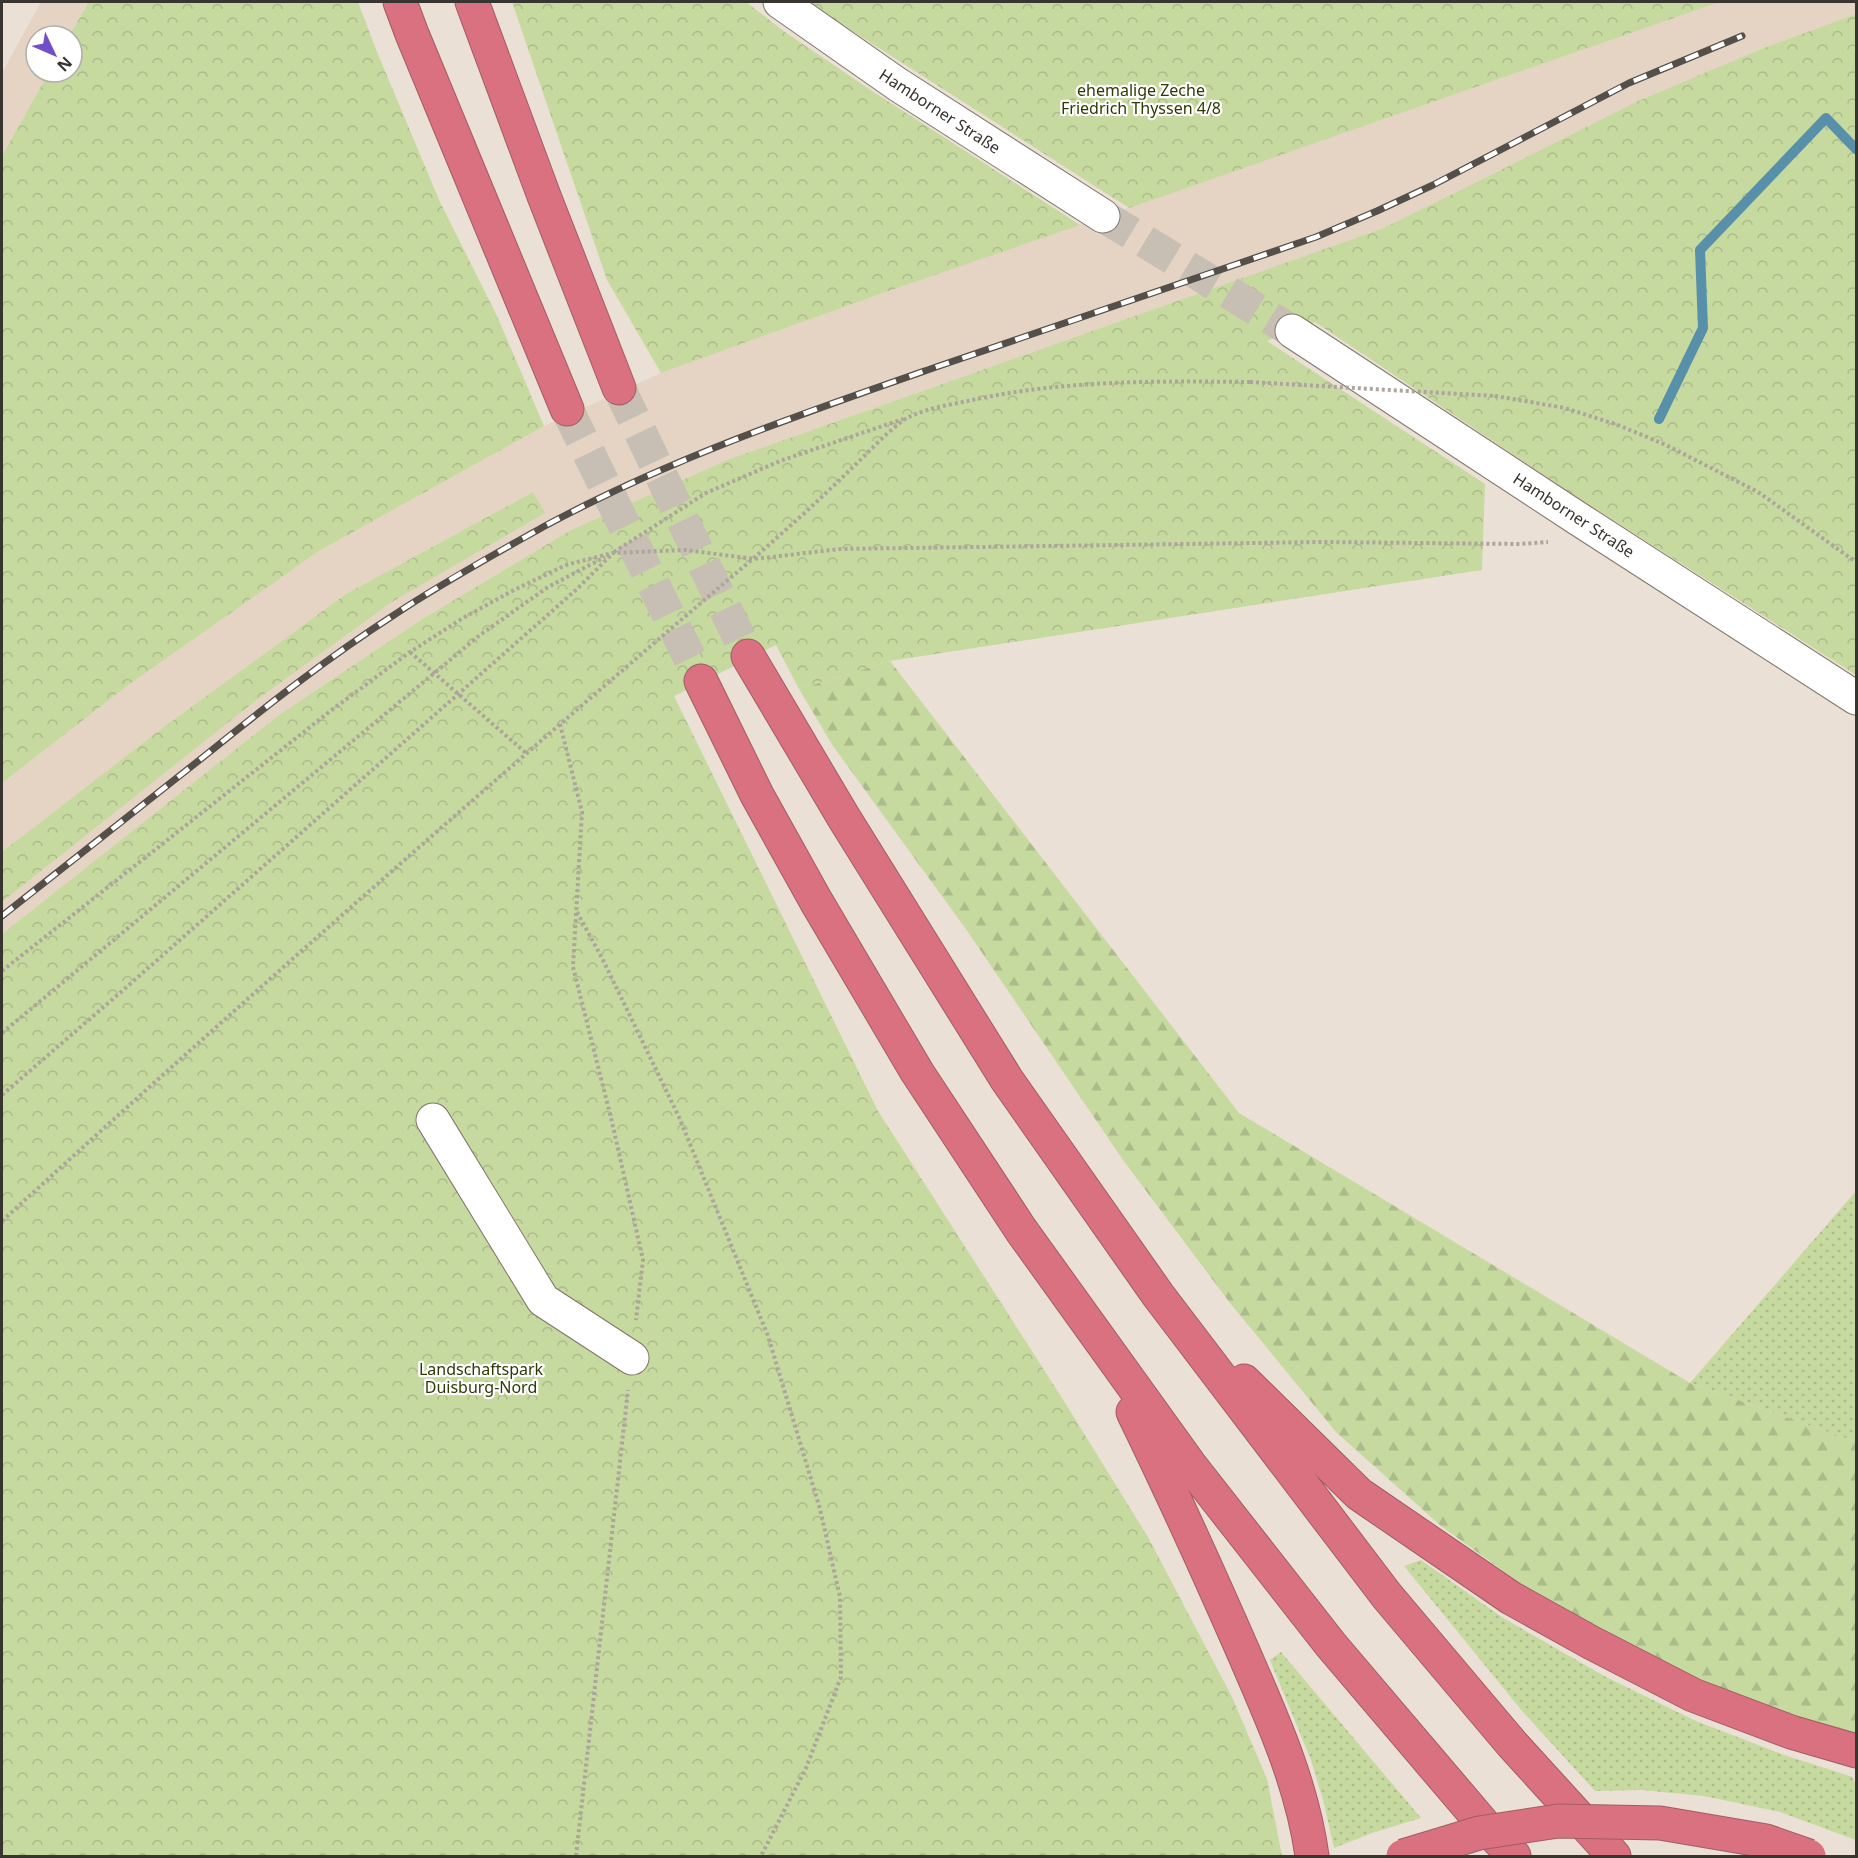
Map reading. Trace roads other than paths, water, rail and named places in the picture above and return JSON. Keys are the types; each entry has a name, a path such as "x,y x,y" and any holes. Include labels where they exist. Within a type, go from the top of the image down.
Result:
{"highway":[{"path":"400,2 567,409"},
{"path":"472,2 619,388"},
{"path":"748,656 844,818 1007,1080 1158,1295 1387,1596 1512,1744 1614,1857"},
{"path":"701,681 757,795 816,901 917,1072 1021,1230 1190,1464 1331,1645 1514,1857"},
{"path":"1158,1295 1359,1494 1511,1598 1693,1695 1791,1732 1857,1751"},
{"path":"1094,1332 1196,1542 1263,1696 1291,1768 1309,1835 1312,1857"},
{"path":"1403,1857 1479,1833 1558,1821 1660,1823 1766,1841 1809,1857"}],"street":[{"name":"Hamborner Straße","path":"780,2 897,84 1103,216"},
{"name":"Hamborner Straße","path":"1292,331 1857,699"},
{"path":"433,1120 543,1300 632,1358"}],"waterway":[{"path":"1659,419 1703,328 1700,250 1826,118 1856,149"}],"tunnel":[{"path":"1103,216 1292,331"},
{"path":"619,388 748,656"},
{"path":"567,409 701,681"}],"railway":[{"path":"2,916 272,702 344,648 449,580 591,502 688,459 788,420 1316,237 1433,185 1629,83 1742,36"}],"park label":[{"name":"ehemalige Zeche Friedrich Thyssen 4/8","path":"1141,99"},
{"name":"Landschaftspark Duisburg-Nord","path":"481,1378"}]}
